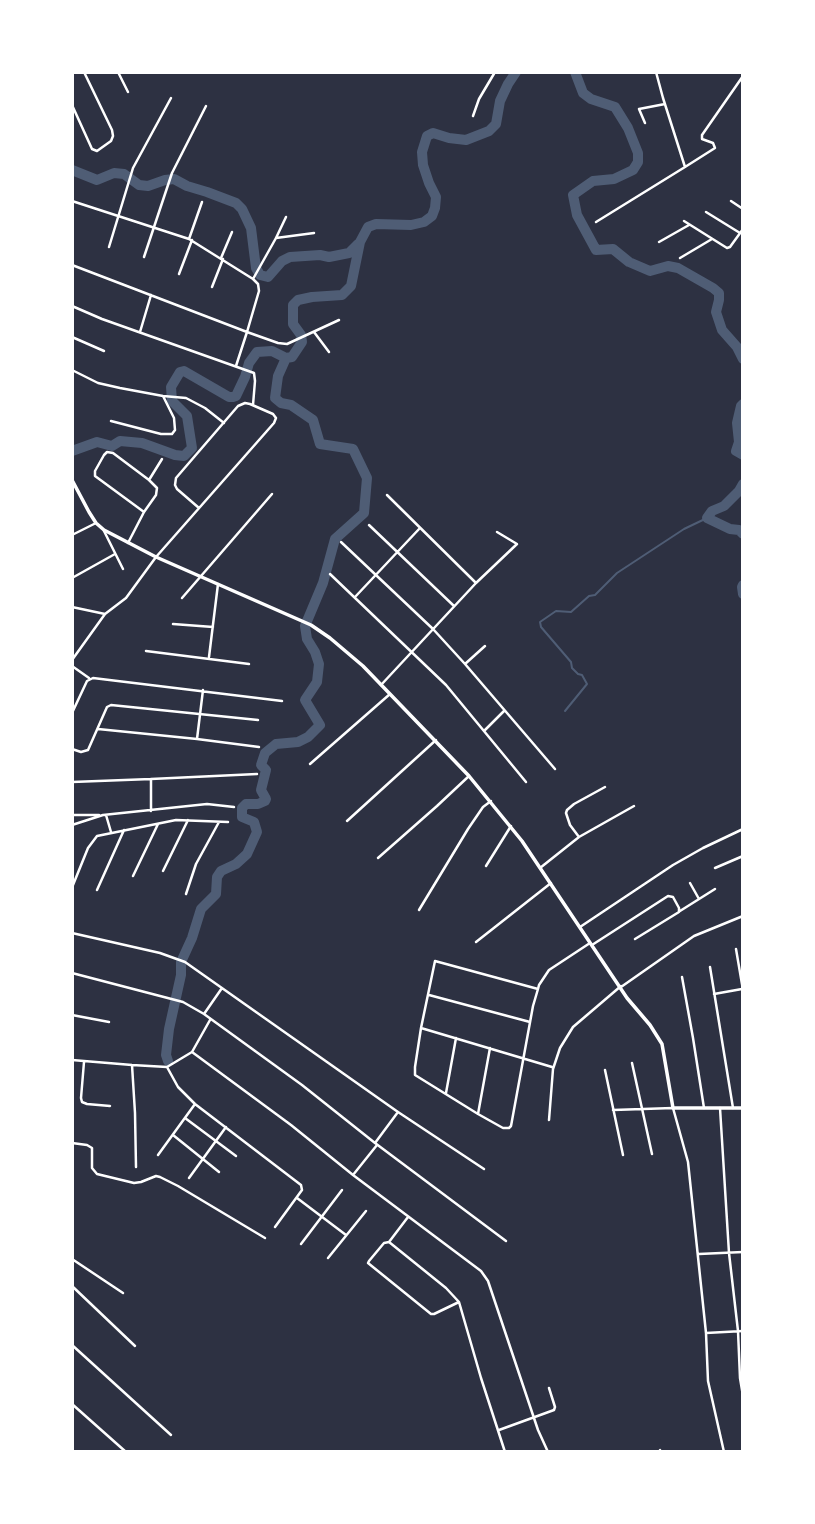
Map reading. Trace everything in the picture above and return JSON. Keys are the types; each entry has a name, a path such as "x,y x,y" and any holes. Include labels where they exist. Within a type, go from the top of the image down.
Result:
{"street":[{"path":"72,105 92,149 97,151 111,141 112,131 84,72"},
{"path":"118,72 128,92"},
{"path":"472,116 495,72"},
{"path":"656,72 685,167"},
{"path":"596,222 715,148 713,143 702,139 702,135 743,76"},
{"path":"109,247 137,160 171,98"},
{"path":"645,123 639,109 665,104"},
{"path":"145,257 172,173 206,106"},
{"path":"72,201 191,239 258,284 259,291 236,366"},
{"path":"731,201 743,209"},
{"path":"179,274 202,202"},
{"path":"684,221 729,248 742,231 706,212"},
{"path":"253,279 286,217"},
{"path":"659,242 689,225"},
{"path":"212,287 232,232"},
{"path":"276,238 314,233"},
{"path":"680,258 712,239"},
{"path":"72,265 278,343 287,344 339,320"},
{"path":"140,332 151,295"},
{"path":"72,306 254,373 253,405"},
{"path":"313,333 329,352"},
{"path":"72,337 104,351"},
{"path":"72,370 98,383 186,398 224,423"},
{"path":"111,421 160,434 172,433 175,430 174,418 165,396"},
{"path":"72,660 105,614 126,598 156,557 199,508 276,420 273,414 245,403 238,406 176,478 174,482 177,489 199,508"},
{"path":"128,543 156,495 156,487 111,452 104,455 94,473 96,477 144,512"},
{"path":"149,480 162,459"},
{"path":"72,480 96,523 104,530 156,557 312,625 381,685 491,801 551,883 627,998 650,1026 662,1044 673,1108 688,1162 699,1254 708,1381 724,1452"},
{"path":"182,598 272,494"},
{"path":"387,495 477,583"},
{"path":"72,534 96,523"},
{"path":"369,525 454,606"},
{"path":"355,597 420,528"},
{"path":"104,530 123,569"},
{"path":"381,685 454,606 517,544 497,532"},
{"path":"341,542 377,574 466,664 555,769"},
{"path":"72,578 115,554"},
{"path":"330,574 446,685 526,782"},
{"path":"208,658 218,584"},
{"path":"72,607 105,614"},
{"path":"173,624 213,627"},
{"path":"466,664 485,646"},
{"path":"146,650 249,664"},
{"path":"72,666 90,679 282,701"},
{"path":"72,713 90,679"},
{"path":"197,739 203,690"},
{"path":"310,764 390,694"},
{"path":"72,749 81,752 88,750 107,707 111,705 258,720"},
{"path":"484,731 505,710"},
{"path":"98,729 259,747"},
{"path":"347,821 436,740"},
{"path":"72,782 257,774"},
{"path":"378,858 469,776"},
{"path":"151,779 151,811"},
{"path":"579,837 570,825 567,810 605,787"},
{"path":"419,910 468,829 483,807 491,801"},
{"path":"72,815 104,815 207,804 234,807"},
{"path":"540,868 579,837 634,806"},
{"path":"72,825 104,815"},
{"path":"104,815 111,832"},
{"path":"74,885 91,841 97,836 188,820 228,822"},
{"path":"163,871 188,820"},
{"path":"186,894 196,864 219,822"},
{"path":"132,876 158,824"},
{"path":"486,866 510,826"},
{"path":"580,927 673,865 743,829"},
{"path":"97,890 124,830"},
{"path":"715,868 743,856"},
{"path":"476,942 551,883"},
{"path":"690,883 699,899"},
{"path":"635,939 715,889"},
{"path":"538,989 436,960 433,962 414,1074 478,1114 503,1128 509,1128 530,1022 538,989 544,977 550,970 668,896 673,897 680,911"},
{"path":"549,1120 553,1067 560,1048 573,1027 621,987 694,936 743,916"},
{"path":"72,933 175,957 185,962 484,1169"},
{"path":"715,994 743,989 736,948"},
{"path":"710,967 733,1108"},
{"path":"72,973 178,1000 204,1014 302,1085 506,1241"},
{"path":"682,977 704,1108"},
{"path":"204,1014 222,988"},
{"path":"428,995 530,1022"},
{"path":"72,1015 109,1022"},
{"path":"72,1060 168,1066 192,1052 210,1019"},
{"path":"421,1028 553,1067"},
{"path":"446,1093 456,1038"},
{"path":"478,1114 490,1048"},
{"path":"192,1052 481,1271 488,1281 548,1452"},
{"path":"84,1062 82,1102 110,1106"},
{"path":"632,1063 652,1154"},
{"path":"132,1065 136,1167"},
{"path":"168,1066 177,1087 195,1104 300,1184 302,1190 275,1227"},
{"path":"605,1070 623,1155"},
{"path":"158,1155 195,1104"},
{"path":"720,1108 729,1253 741,1331 740,1378 743,1396"},
{"path":"614,1110 743,1108"},
{"path":"352,1175 398,1112"},
{"path":"185,1118 236,1156"},
{"path":"189,1178 226,1127"},
{"path":"173,1135 219,1172"},
{"path":"72,1143 91,1147 92,1168 97,1174 134,1183 160,1177 265,1238"},
{"path":"301,1244 342,1190"},
{"path":"297,1198 346,1235"},
{"path":"328,1258 366,1211"},
{"path":"408,1217 369,1264 431,1314 458,1302"},
{"path":"389,1242 446,1288 458,1302 505,1452"},
{"path":"699,1254 743,1252"},
{"path":"72,1259 123,1293"},
{"path":"72,1286 135,1346"},
{"path":"706,1333 741,1331"},
{"path":"72,1345 171,1434"},
{"path":"498,1431 554,1408 549,1388"},
{"path":"72,1404 126,1452"}],"waterway":[{"path":"286,358 292,357 302,342 301,335 293,324 293,305 298,300 312,297 342,295 351,286 360,242 368,227 376,224 411,225 424,222 432,216 436,197 423,165 422,152 427,136 433,133 466,140 489,131 496,124 500,101 516,72"},
{"path":"575,72 583,93 591,99 615,107 628,128 638,153 638,162 633,170 614,179 593,181 573,195 577,215 596,250 613,249 629,262 650,271 668,266 678,268 713,288 719,293 716,312 722,330 737,347 743,359"},
{"path":"72,170 97,180 114,173 124,174 139,185 148,186 174,179 236,203 251,228 256,268 260,275 268,277 282,261 290,257 329,257 349,253 358,244"},
{"path":"72,451 97,442 112,446 120,441 142,443 184,456 192,448 187,416 172,401 171,387 180,372 184,371 233,397 236,396 249,363 257,352 272,351 286,358"},
{"path":"168,1061 166,1055 169,1029 181,975 181,962 201,909 216,894 217,877 221,871 236,864 247,854 257,832 254,822 242,817 242,808 246,804 258,804 266,799 261,790 266,770 261,765 265,753 276,744 298,742 308,737 320,725 305,700 317,682 319,664 307,639 305,626 323,583 335,539 364,513 367,478 353,449 320,444 313,420 275,398 278,376 286,358"},
{"path":"743,404 737,423 739,442 736,451 743,455"},
{"path":"743,484 724,506 712,511 707,518 743,534"},
{"path":"565,711 587,684 582,675 572,668 571,662 541,627 540,622 556,611 571,612 589,596 595,595 617,573 684,529 707,518"},
{"path":"743,585 743,594"}]}
